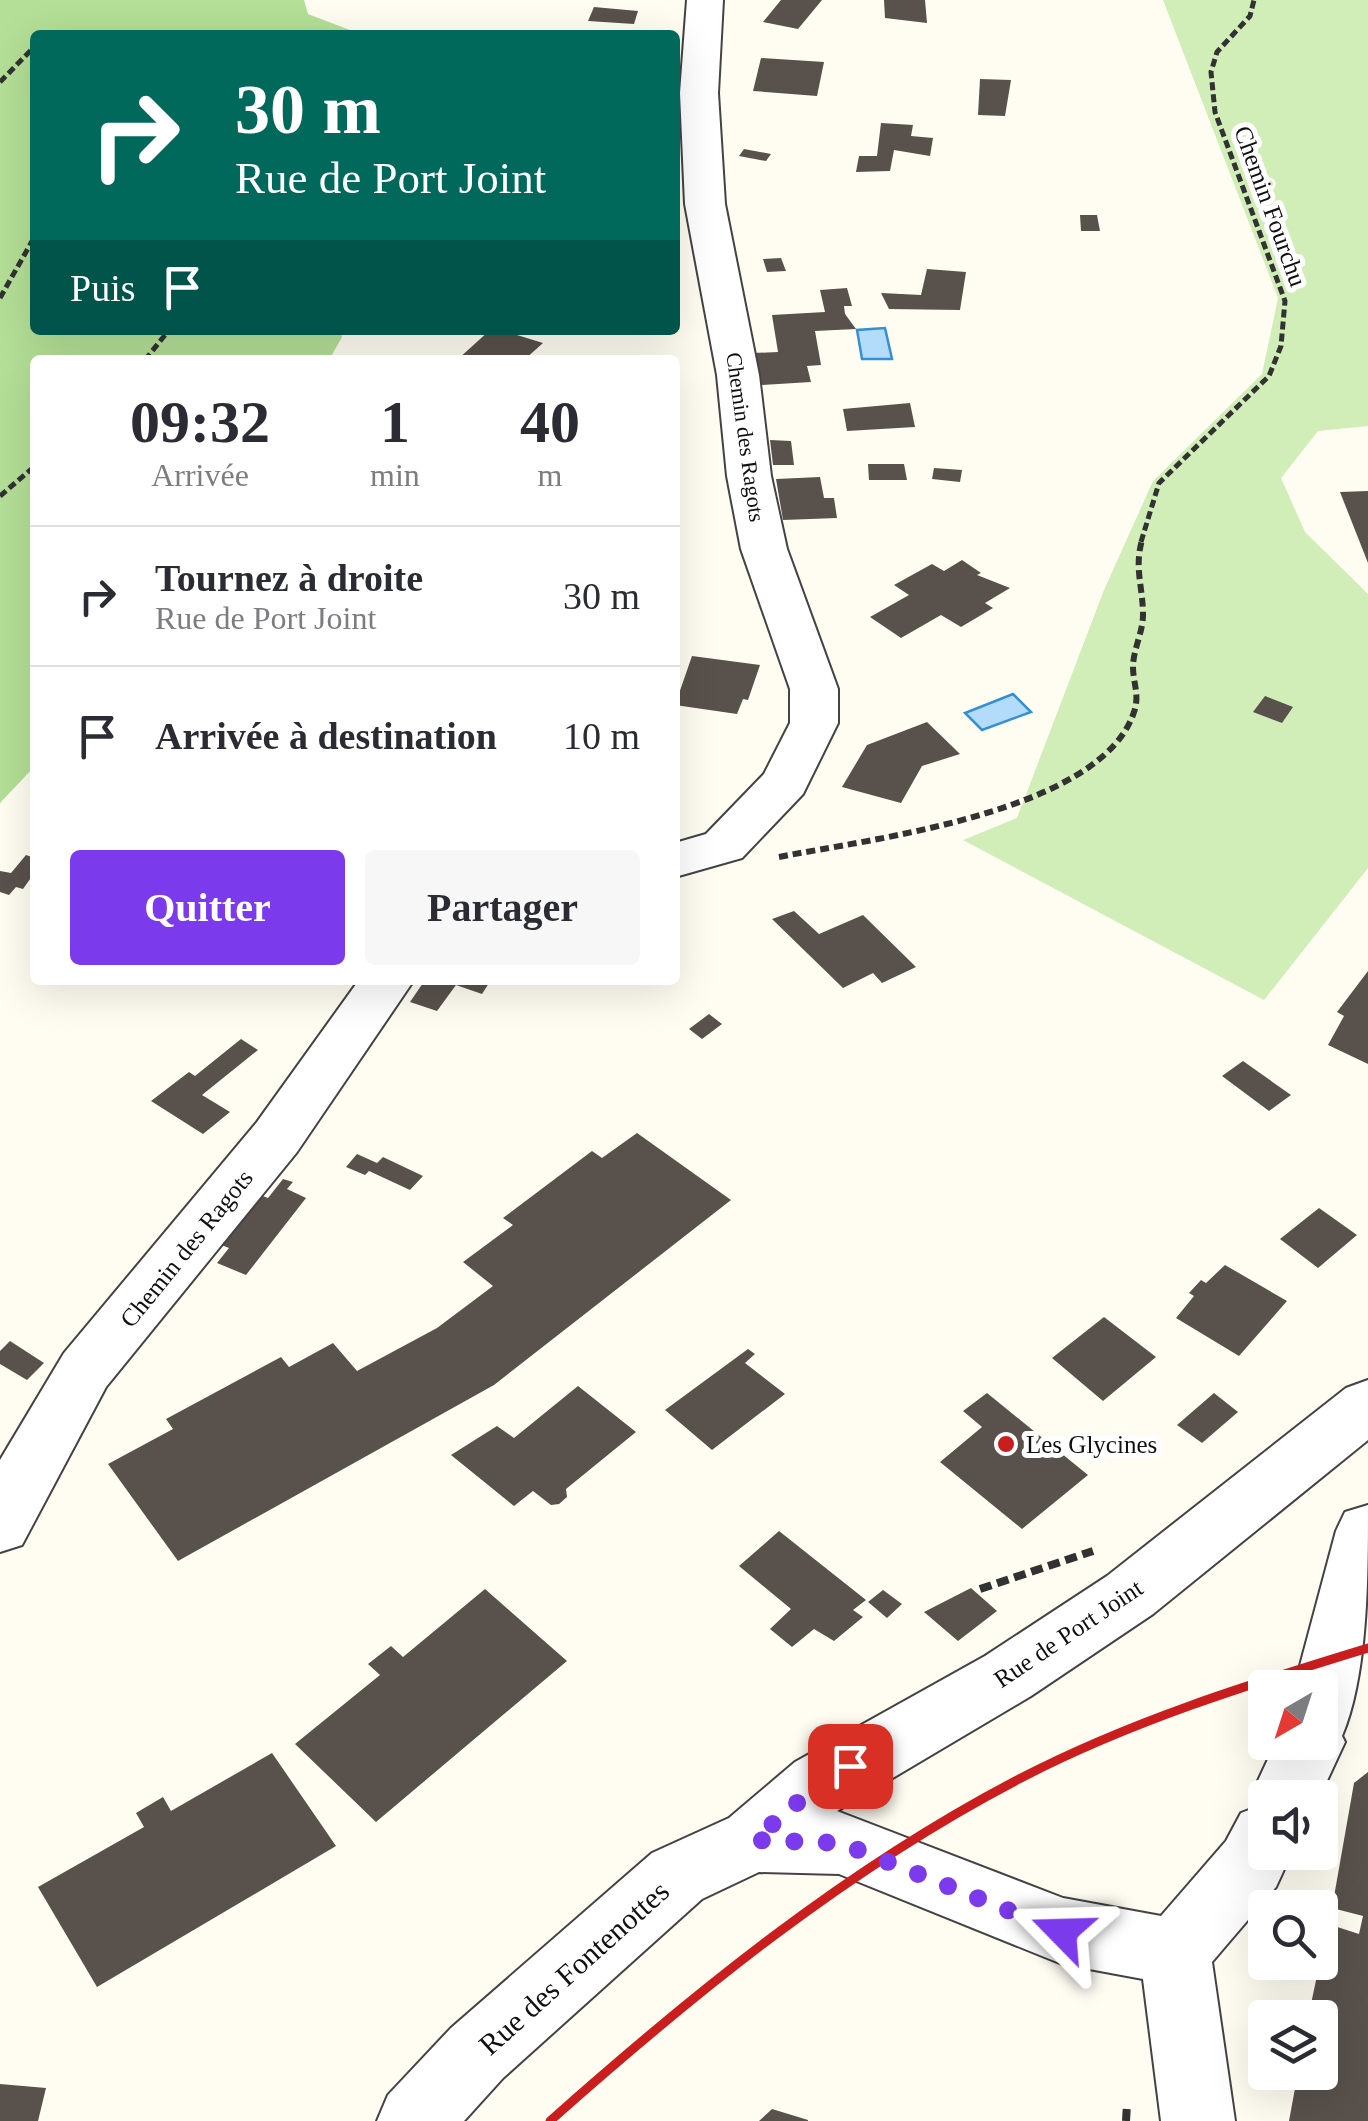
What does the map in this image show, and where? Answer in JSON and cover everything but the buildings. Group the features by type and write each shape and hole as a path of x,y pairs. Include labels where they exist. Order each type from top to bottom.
{"street":[{"name":"Chemin des Ragots","path":"705,0 699,162 705,204 738,376 749,476 764,549 814,688 814,723 785,782 724,846"},
{"path":"680,859 724,846"},
{"name":"Chemin des Ragots","path":"0,1526 20,1480 86,1370 278,1137 384,985"},
{"name":"Rue de Port Joint","path":"754,1840 819,1784 1008,1676 1130,1594 1368,1406"},
{"path":"1332,1670 1368,1531"},
{"path":"754,1840 841,1843 1062,1932 1176,1952"},
{"name":"Rue des Fontenottes","path":"414,2121 477,2053 677,1876 754,1840"},
{"path":"1198,2121 1176,1952 1248,1862"}],"path":[{"name":"Chemin Fourchu","path":"724,846 778,857 980,817 1069,780 1118,741 1134,713 1138,689 1133,667 1142,616 1135,563 1159,482 1268,376 1281,346 1285,301 1215,112 1212,85 1217,52 1250,16 1254,0"},
{"path":"0,82 30,51"},
{"path":"0,298 30,245"},
{"path":"149,355 165,335"},
{"path":"0,496 30,470"},
{"path":"980,1589 1093,1551"},
{"path":"1126,2121 1127,2104"}],"green space":[{"path":"0,0 304,0 308,14 350,30 30,30 30,335 342,337 332,355 30,355 30,771 0,803"},
{"path":"1163,0 1368,0 1368,426 1318,431 1281,478 1305,532 1368,594 1368,868 1264,1000 963,840 1017,818 1104,590 1153,481 1262,374 1278,298"}],"water":[{"path":"885,328 892,359 862,359 857,330"},
{"path":"1013,694 1031,712 982,730 965,713"}],"railway":[{"path":"550,2121 660,2026 775,1935 957,1813 1021,1778 1148,1721 1368,1648"}],"place":[{"name":"Les Glycines","path":"1006,1444"}],"route":[{"path":"850,1766 819,1784 754,1840 841,1843 1062,1932"}]}
